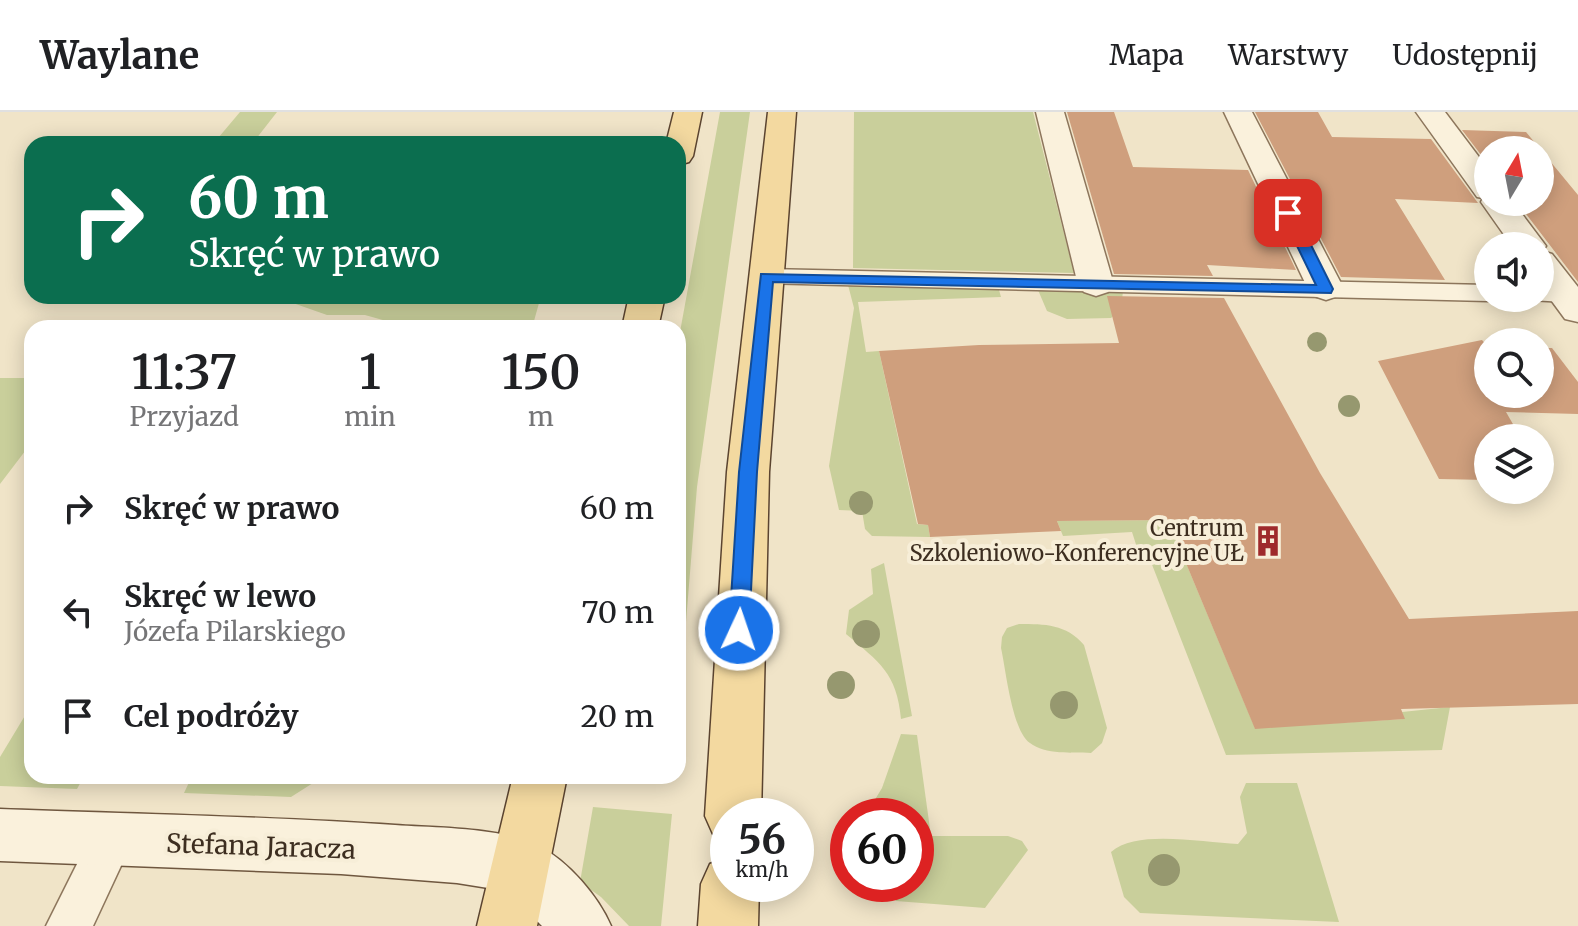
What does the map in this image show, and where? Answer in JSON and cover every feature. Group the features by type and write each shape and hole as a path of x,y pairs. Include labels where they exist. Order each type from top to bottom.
{"main road":[{"path":"683,136 688,112"},
{"path":"734,798 747,487 782,112"},
{"path":"507,926 538,784"},
{"path":"728,926 729,902"}],"street":[{"path":"1050,112 1096,285"},
{"path":"1238,112 1326,289"},
{"path":"1430,112 1474,171"},
{"name":"Stefana Jaracza","path":"0,835 341,848 457,856 520,866"},
{"path":"520,866 548,889 581,926"}],"lane":[{"path":"767,277 1474,293"},
{"path":"69,926 111,840"}],"green space":[{"path":"240,112 277,112 258,136 220,136"},
{"path":"720,112 750,112 697,487 686,622 686,320 682,320"},
{"path":"854,112 1033,112 1074,273 853,268"},
{"path":"848,285 999,290 1001,297 858,302 866,352 879,351 917,524 928,525 930,537 872,536 865,529 862,511 839,510 829,466 854,308"},
{"path":"1038,290 1123,291 1121,309 1111,318 1067,319 1047,311"},
{"path":"296,304 539,304 534,320 383,320 365,315 327,315"},
{"path":"0,378 24,378 24,452 0,484"},
{"path":"1168,520 1255,728 1404,719 1402,712 1450,707 1442,750 1226,755 1151,562 1142,563 1132,532 1063,536 1057,521"},
{"path":"884,563 912,716 901,719 891,679 877,661 846,634 849,610 873,594 871,569"},
{"path":"1019,624 1062,629 1084,645 1107,728 1102,743 1091,753 1043,749 1024,736 1014,713 1001,648 1007,628"},
{"path":"24,717 24,784 80,784 77,789 0,786 0,757"},
{"path":"901,734 917,735 926,798 876,798"},
{"path":"1246,783 1297,783 1339,922 1140,913 1124,897 1111,852 1122,845 1153,839 1238,844 1247,833 1240,797"},
{"path":"188,784 311,784 291,797 184,793"},
{"path":"593,807 672,814 661,926 629,926 601,897 580,882"},
{"path":"934,836 1008,836 1022,841 1028,850 985,908 909,902 934,902"}],"building":[{"path":"1067,112 1114,112 1133,167 1248,170 1296,270 1207,265 1213,276 1114,274"},
{"path":"1255,112 1318,112 1332,137 1431,139 1474,198 1474,203 1395,199 1445,280 1341,277"},
{"path":"1462,130 1526,132 1529,136 1474,136 1474,146"},
{"path":"1554,166 1578,195 1578,282 1554,251 1554,232 1540,232 1528,216 1554,216"},
{"name":"Centrum Szkoleniowo-Konferencyjne UŁ","path":"1107,296 1224,298 1320,473 1409,619 1578,611 1578,704 1401,709 1405,719 1255,729 1168,520 1057,521 1061,531 930,537 928,525 918,524 879,351 979,345 1119,343"},
{"path":"1474,342 1474,408 1554,408 1554,351 1578,382 1578,414 1506,412 1513,424 1474,424 1474,480 1439,479 1378,361"}],"place":[{"name":"Centrum Szkoleniowo-Konferencyjne UŁ","path":"1268,541"}],"route":[{"path":"739,630 748,472 767,277 1326,289 1288,213"}]}
